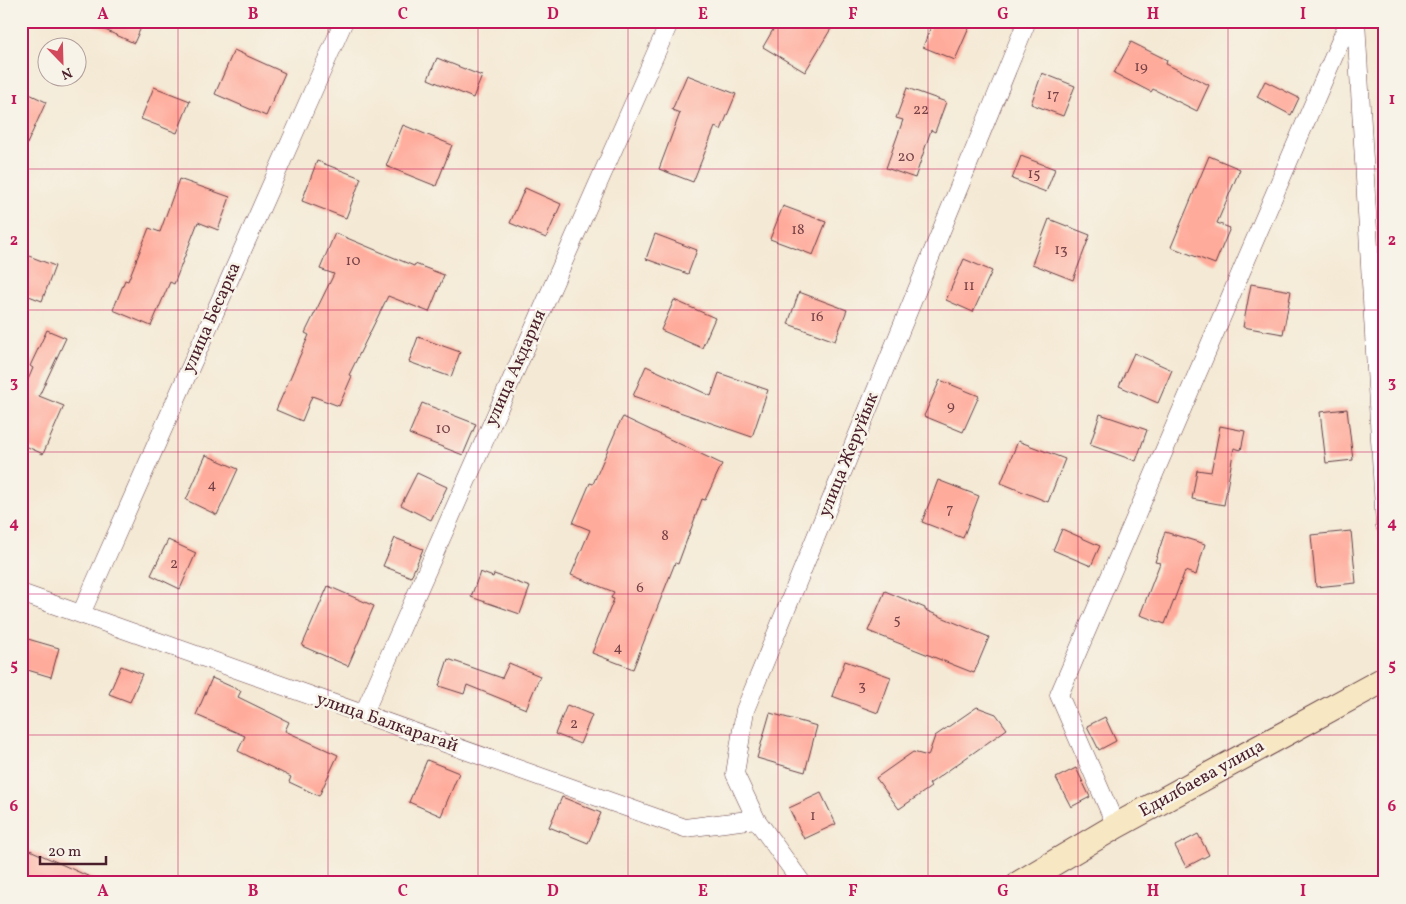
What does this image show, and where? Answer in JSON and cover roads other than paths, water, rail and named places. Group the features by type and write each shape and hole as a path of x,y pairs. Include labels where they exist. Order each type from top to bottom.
{"street":[{"name":"улица Бесарка","path":"80,614 344,21"},
{"name":"улица Акдария","path":"363,715 670,21"},
{"name":"улица Жеруйык","path":"802,883 756,819 735,774 745,710 1027,21"},
{"path":"1116,826 1059,695 1349,21"},
{"path":"1356,21 1385,526"},
{"name":"улица Балкарагай","path":"21,593 685,828 756,819"},
{"name":"Едилбаева улица","path":"1020,883 1116,826 1385,678"}]}
